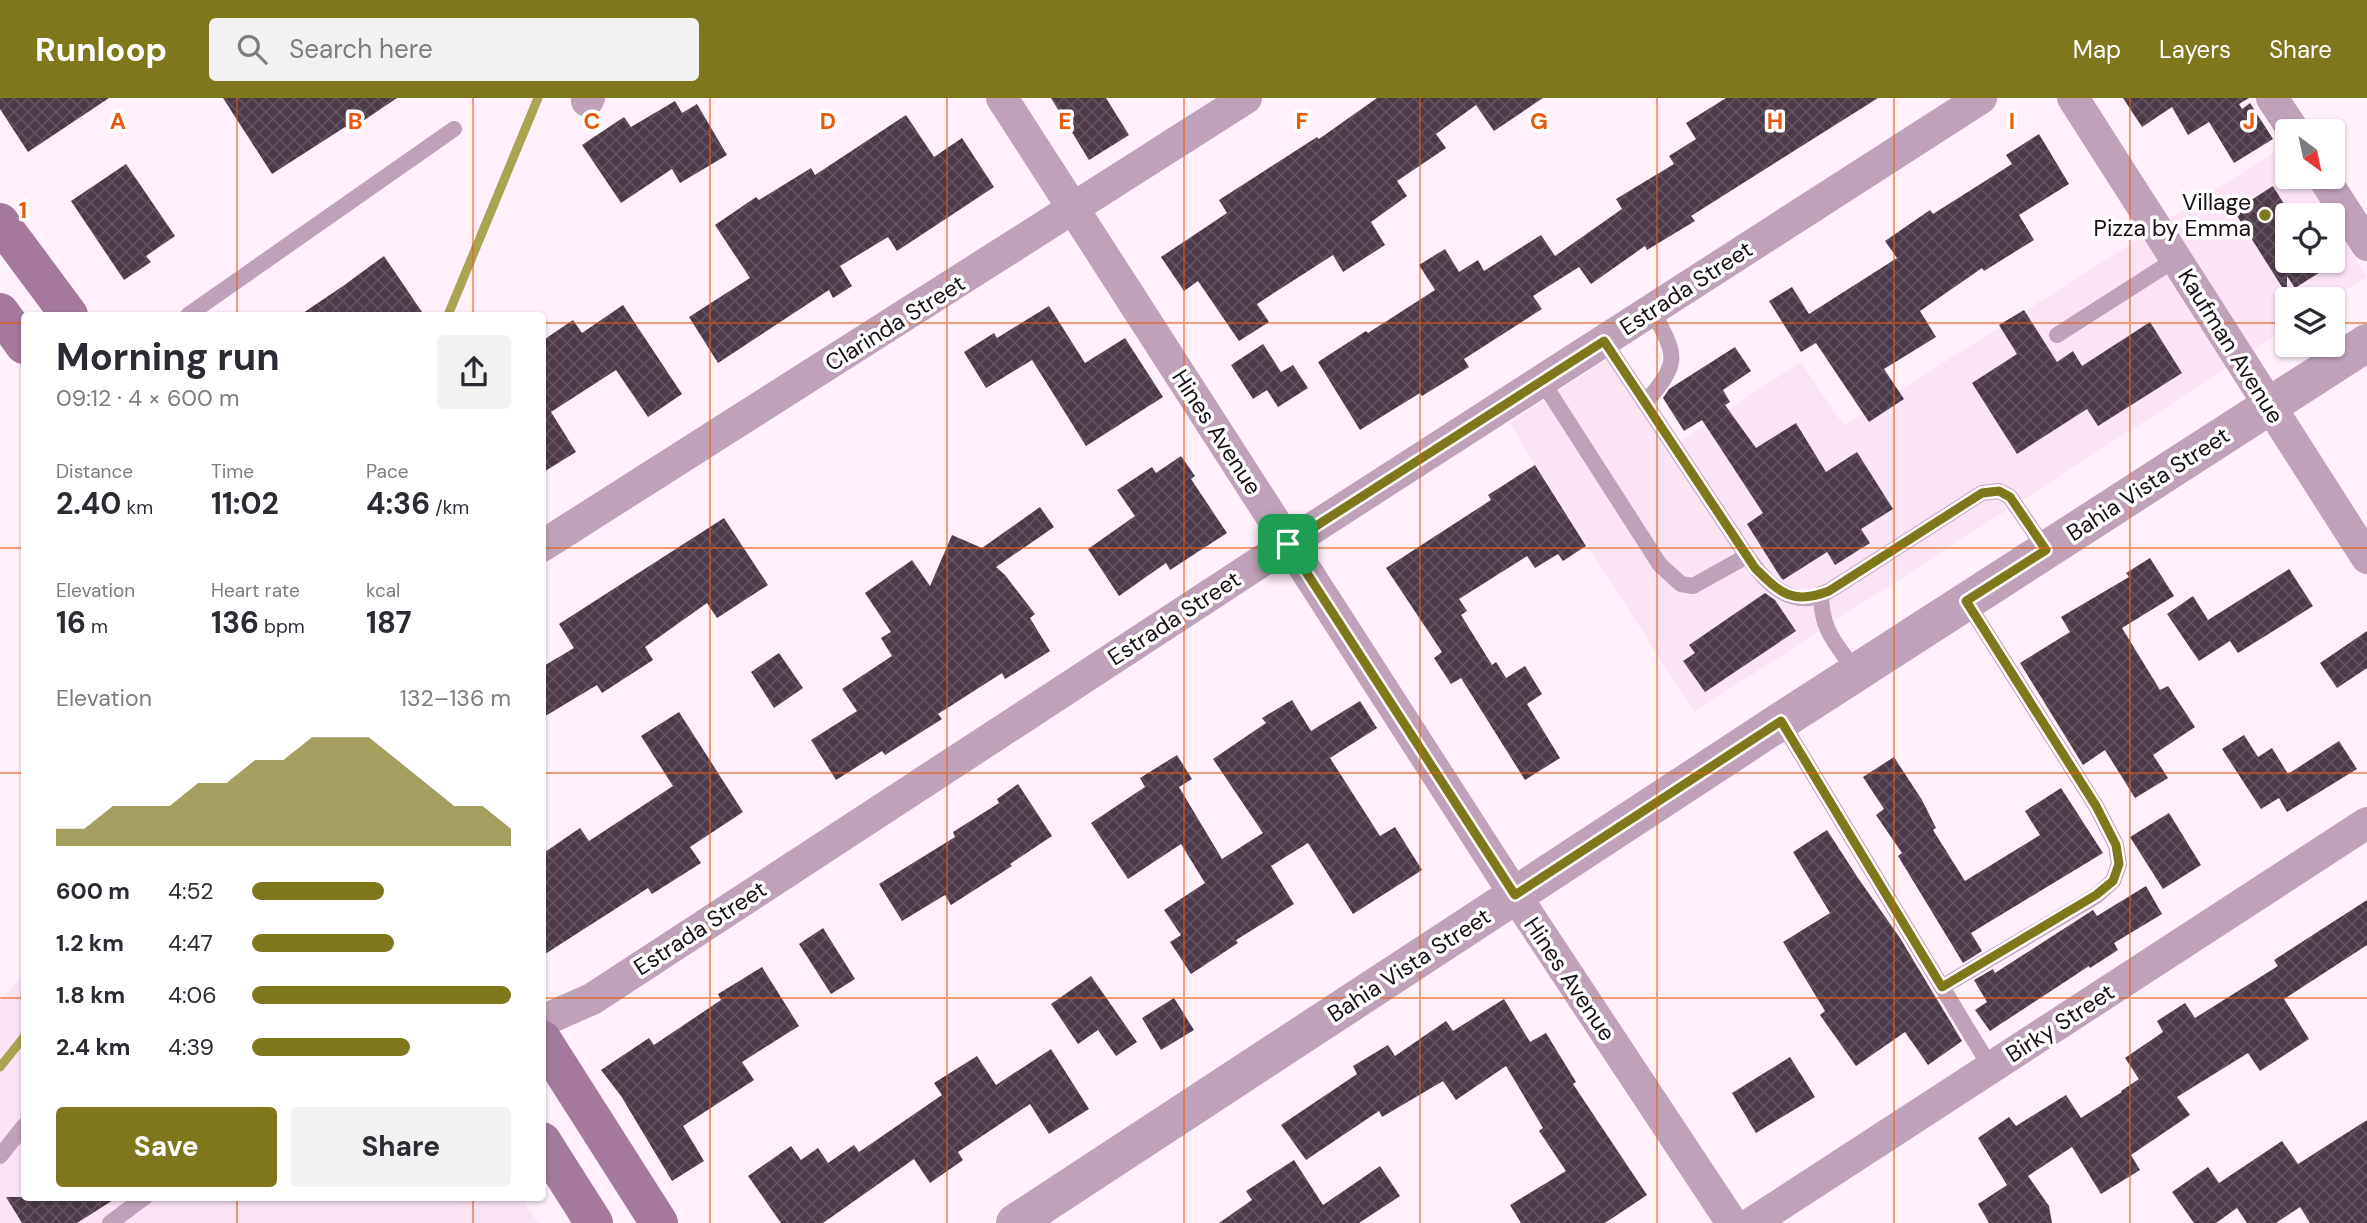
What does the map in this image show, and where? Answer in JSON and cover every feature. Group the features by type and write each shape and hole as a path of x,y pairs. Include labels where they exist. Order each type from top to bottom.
{"main road":[{"path":"0,222 67,312"},
{"path":"0,312 21,341"},
{"path":"546,1045 659,1223"},
{"path":"546,1147 594,1223"}],"street":[{"name":"Hines Avenue","path":"1002,98 1515,895 1732,1223"},
{"name":"Clarinda Street","path":"546,543 1246,98"},
{"name":"Estrada Street","path":"546,1019 592,999 1288,544 1981,98"},
{"name":"Kaufman Avenue","path":"2073,98 2367,558"},
{"path":"2272,98 2286,119"},
{"path":"2331,189 2367,245"},
{"name":"Bahia Vista Street","path":"1015,1223 1856,672 2367,343"},
{"name":"Birky Street","path":"1752,1223 2367,823"}],"lane":[{"path":"191,312 454,129"},
{"path":"2057,335 2176,259"},
{"path":"1646,403 1665,380 1672,363 1672,347 1652,310"},
{"path":"1604,341 1747,556 1770,583 1794,598 1810,598 1821,594 1982,493 1999,491 2010,497 2046,550"},
{"path":"1542,381 1660,565 1681,584 1693,586 1747,556"},
{"path":"1821,594 1821,614 1827,630 1856,672"},
{"path":"1942,987 2096,895 2113,881 2119,864 2116,845 2096,806 1966,601"},
{"path":"1781,721 1991,1068"},
{"path":"0,1156 21,1130"},
{"path":"110,1223 140,1201"}],"shaded area":[{"path":"2275,152 2275,189 2312,189 2321,203 2275,203 2275,273 2345,273 2345,241 2367,277 2345,291 2345,287 2275,287 2275,336 2253,351 2169,219"},
{"path":"2143,236 2227,368 1694,712 1509,423 1613,355 1677,443 1801,362 1844,426"},
{"path":"21,976 21,1201 524,1201 538,1223 0,1223 0,1001"}],"building":[{"path":"0,98 109,98 28,152 0,109"},
{"path":"223,98 397,98 348,131 345,127 272,174"},
{"path":"1051,98 1106,98 1129,135 1089,160"},
{"path":"1377,98 1543,98 1494,131 1476,105 1436,134 1446,148 1397,181 1407,196 1371,222 1385,245 1343,272 1333,255 1257,304 1269,322 1239,341 1198,281 1184,291 1161,257 1227,213 1219,200 1317,137 1319,139"},
{"path":"1726,98 1878,98 1691,216 1695,221 1647,250 1645,246 1591,284 1579,267 1533,296 1542,309 1464,359 1469,367 1360,430 1318,362 1435,290 1419,265 1445,249 1459,272 1478,260 1484,271 1541,235 1555,256 1622,209 1616,199 1674,164 1669,156 1696,139 1686,123"},
{"path":"2123,98 2249,98 2239,104 2242,109 2250,103 2273,139 2234,163 2209,122 2188,135 2172,107 2142,127"},
{"path":"675,101 682,113 697,104 727,155 680,183 672,169 621,203 582,145 624,117 631,127"},
{"path":"906,115 934,157 962,138 994,187 897,251 888,237 840,266 852,286 833,298 829,290 718,363 689,317 750,278 715,225 756,197 759,200 811,168 815,175"},
{"path":"2039,134 2069,184 2019,215 2034,240 1984,271 1982,268 1920,311 1936,337 1884,369 1904,399 1869,422 1816,343 1801,352 1769,301 1792,287 1809,314 1897,258 1885,241 1930,210 1933,214 2012,164 2006,155"},
{"path":"126,164 175,236 146,256 151,262 124,280 71,201"},
{"path":"2273,186 2283,203 2275,203 2275,273 2319,273 2297,287 2287,276 2287,287 2282,287 2234,211"},
{"path":"384,256 422,312 304,312"},
{"path":"623,305 682,394 648,417 616,370 551,412 576,452 546,471 546,338 573,320 582,333"},
{"path":"1049,306 1085,363 1125,338 1163,397 1086,446 1032,360 986,388 964,352 994,333 997,338"},
{"path":"2024,310 2057,362 2073,351 2082,366 2150,322 2182,373 2098,426 2087,409 2017,454 1972,383 2017,354 1999,325"},
{"path":"1263,344 1281,372 1293,365 1308,388 1278,407 1267,390 1253,399 1231,365"},
{"path":"1735,347 1751,371 1723,390 1730,402 1725,405 1756,448 1796,423 1826,472 1857,452 1893,509 1861,529 1870,543 1835,565 1827,552 1783,580 1747,524 1763,513 1702,420 1684,431 1663,398 1669,389"},
{"path":"1181,456 1195,476 1191,479 1227,533 1170,570 1166,563 1119,596 1088,549 1135,516 1117,490 1152,467 1156,473"},
{"path":"1535,465 1586,546 1563,561 1558,554 1535,568 1527,556 1459,599 1467,611 1461,615 1492,665 1496,662 1506,678 1525,666 1542,694 1527,704 1560,758 1525,780 1461,678 1451,684 1434,658 1442,652 1386,568 1491,500 1488,495"},
{"path":"1040,507 1054,527 996,567 1035,614 1030,618 1050,651 1005,679 1002,673 938,714 942,719 885,755 882,751 836,780 811,740 857,711 842,689 892,656 881,638 891,632 865,593 912,560 930,586 952,535 982,548"},
{"path":"724,518 768,585 717,618 707,603 645,647 653,660 602,693 597,685 546,716 546,665 574,648 559,624"},
{"path":"2150,558 2174,596 2122,628 2160,690 2168,686 2195,727 2153,755 2168,778 2135,798 2105,750 2083,765 2020,663 2070,632 2061,617 2129,577 2126,573"},
{"path":"2289,569 2313,606 2238,653 2230,641 2199,661 2167,614 2193,596 2208,620"},
{"path":"1765,593 1775,600 1796,631 1705,692 1683,661 1695,653 1689,645"},
{"path":"2367,631 2367,668 2337,688 2320,663"},
{"path":"779,653 803,688 774,708 751,672"},
{"path":"1292,700 1311,731 1360,701 1377,728 1330,758 1380,836 1395,827 1422,870 1353,914 1308,843 1271,866 1294,904 1236,940 1238,943 1191,974 1170,942 1181,935 1164,910 1205,883 1181,844 1128,879 1091,823 1145,787 1140,778 1177,755 1192,779 1179,787 1222,859 1263,833 1213,759 1266,723 1262,718"},
{"path":"679,712 743,812 690,847 701,863 652,894 648,888 546,953 546,851 580,828 589,841 673,786 641,736"},
{"path":"2244,735 2258,757 2272,748 2288,774 2339,741 2357,769 2287,812 2279,798 2261,809 2222,749"},
{"path":"1894,757 1922,800 1936,828 1933,830 1965,881 2040,835 2025,811 2061,788 2103,853 1971,933 1982,951 1963,963 1898,856 1902,853 1876,815 1884,809 1863,777"},
{"path":"1018,784 1052,836 1010,864 1012,866 951,905 945,895 902,921 879,884 955,837 953,832 999,803 997,799"},
{"path":"2169,813 2201,865 2163,889 2130,837"},
{"path":"1827,830 1900,938 1962,1041 1928,1065 1905,1032 1856,1066 1820,1015 1825,1011 1783,942 1830,913 1793,852"},
{"path":"2146,886 2162,914 2114,943 2118,950 1990,1031 1975,1010 1987,1002 1974,980 1993,969 1995,973 2093,910 2097,916"},
{"path":"2367,900 2367,945 2284,999 2309,1039 2260,1071 2248,1053 2177,1097 2190,1115 2131,1155 2140,1170 2101,1194 2072,1147 2028,1176 2049,1206 2052,1223 1989,1223 1978,1204 2007,1185 1978,1138 2009,1117 2016,1126 2066,1095 2081,1118 2139,1079 2125,1058 2163,1032 2157,1021 2185,1003 2195,1018 2278,966 2274,960"},
{"path":"823,928 855,979 831,994 799,944"},
{"path":"762,967 799,1026 742,1062 754,1080 683,1126 704,1161 672,1181 621,1096 601,1070 649,1038 654,1045 721,1000 718,994"},
{"path":"1091,976 1137,1042 1116,1056 1098,1030 1078,1044 1051,1004"},
{"path":"1174,998 1194,1030 1161,1050 1142,1018"},
{"path":"1504,999 1530,1042 1546,1033 1576,1082 1573,1084 1647,1195 1605,1223 1521,1223 1510,1205 1566,1171 1539,1131 1543,1128 1506,1066 1456,1100 1443,1081 1382,1117 1379,1111 1306,1160 1281,1125 1357,1074 1353,1066 1388,1045 1395,1056 1446,1021 1453,1031"},
{"path":"1051,1049 1089,1109 1049,1134 1030,1104 958,1152 963,1160 930,1183 914,1159 823,1223 781,1223 748,1176 791,1146 801,1160 818,1148 828,1163 854,1145 859,1152 942,1095 934,1083 977,1056 996,1085"},
{"path":"1790,1057 1815,1097 1756,1133 1732,1093"},
{"path":"2367,1120 2367,1223 2310,1223 2300,1207 2276,1223 2247,1223 2237,1208 2216,1223 2194,1223 2172,1192 2208,1167 2219,1183 2282,1141 2298,1164"},
{"path":"1294,1160 1323,1205 1380,1166 1400,1196 1359,1223 1219,1223 1252,1200 1246,1191"},
{"path":"6,1197 21,1197 21,1201 112,1201 77,1223 22,1223"}],"waterway":[{"path":"449,312 538,98"},
{"path":"0,1067 21,1041"}],"place":[{"name":"Village Pizza by Emma","path":"2265,215"}],"route":[{"path":"1604,341 1755,568 1770,583 1794,598 1810,598 1829,591 1982,493 1999,491 2010,497 2046,550 1966,601 2096,806 2116,845 2119,864 2113,881 2096,895 1942,987 1781,721 1515,895 1288,544 1604,341"}]}
